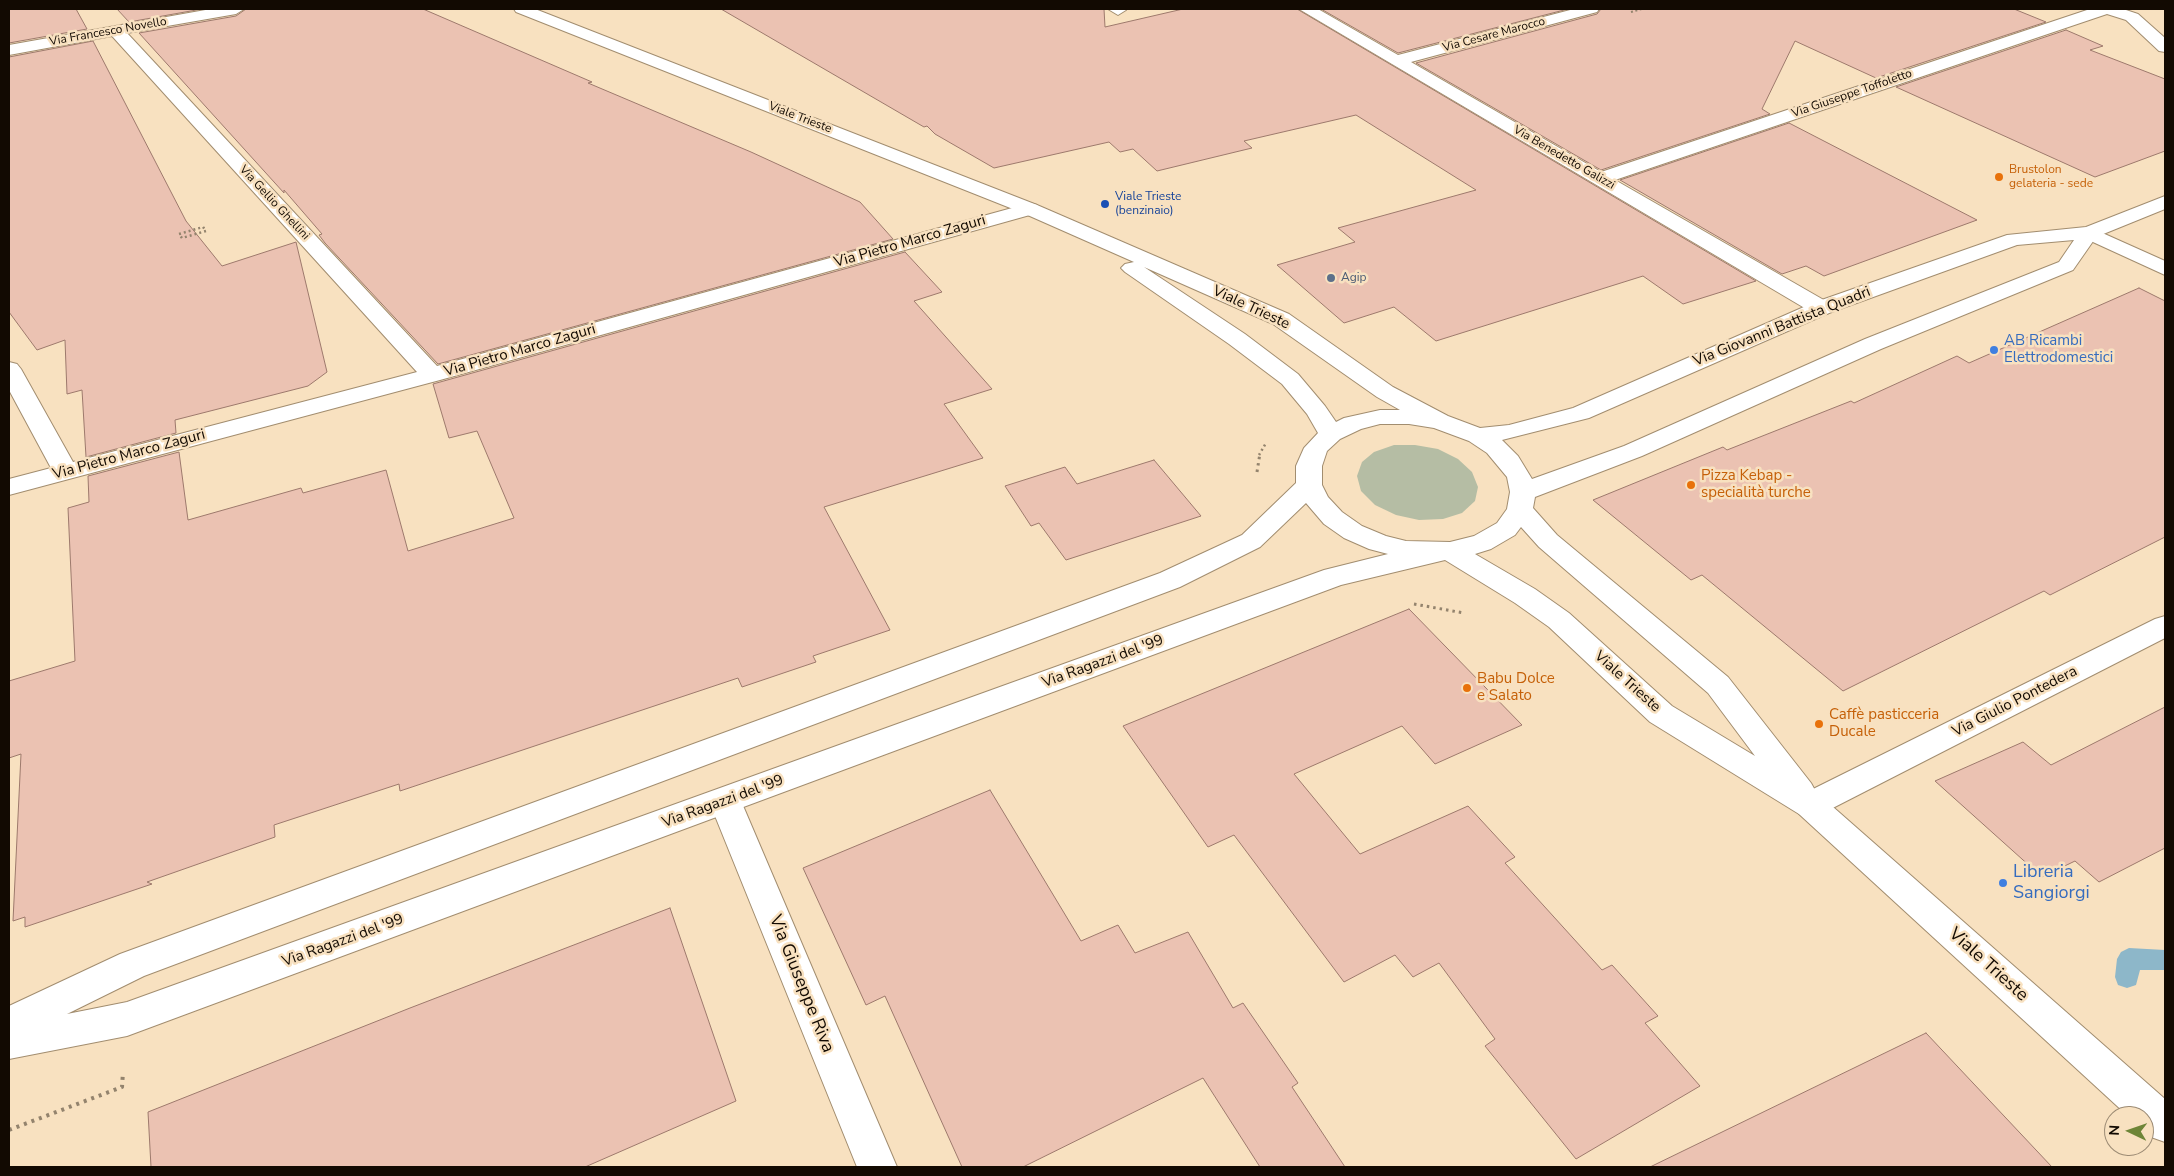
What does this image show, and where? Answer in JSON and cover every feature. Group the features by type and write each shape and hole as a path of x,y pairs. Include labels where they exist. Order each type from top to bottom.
{"main road":[{"name":"Via Francesco Novello","path":"9,50 236,9"},
{"name":"Viale Trieste","path":"522,9 1030,209 1281,319 1384,392 1439,421"},
{"name":"Via Benedetto Galizzi","path":"1306,9 1821,308"},
{"name":"Via Cesare Marocco","path":"1396,61 1591,9"},
{"path":"2106,9 2132,17 2165,47"},
{"name":"Via Giuseppe Toffoletto","path":"1599,179 2106,9"},
{"name":"Via Gellio Ghellini","path":"116,31 432,375"},
{"name":"Via Giovanni Battista Quadri","path":"1478,436 1509,432 1580,413 1821,308 2014,239 2088,233 2165,202"},
{"name":"Via Pietro Marco Zaguri","path":"9,487 432,375 1030,209"},
{"name":"Viale Trieste","path":"1077,231 1237,339 1290,379 1317,411 1331,434"},
{"path":"9,1024 132,965 1170,580 1251,541 1272,523 1309,484 1308,466 1316,448 1331,434 1353,423 1380,417 1409,416 1439,421 1478,436 1496,448 1510,462 1519,476 1522,501 1873,344 2066,266 2088,233 2165,269"},
{"path":"9,369 65,471"},
{"name":"Via Ragazzi del '99","path":"1309,484 1323,507 1333,518 1353,532 1378,543 1406,550 1443,552"},
{"name":"Viale Trieste","path":"1522,501 1548,541 1718,685 1810,806"},
{"name":"Via Ragazzi del '99","path":"9,1042 127,1019 1334,577 1482,544 1506,529 1522,501"},
{"name":"Viale Trieste","path":"1443,552 1525,596 1559,620 1661,714 1810,806 2165,1124"},
{"name":"Via Giulio Pontedera","path":"1810,806 2165,626"},
{"name":"Via Giuseppe Riva","path":"725,801 876,1167"}],"path":[{"path":"1629,12 1642,9"},
{"path":"203,227 206,230 182,238 179,234 203,227"},
{"path":"1257,480 1260,455 1269,438"},
{"path":"1408,603 1465,614"},
{"path":"9,1130 122,1087 127,1019"}],"green space":[{"path":"1394,445 1415,445 1438,449 1458,459 1472,472 1478,487 1475,501 1462,513 1443,519 1419,520 1396,515 1375,505 1361,491 1357,476 1362,462 1374,452"}],"building":[{"path":"9,9 76,9 87,29 9,43"},
{"path":"117,9 202,9 129,22"},
{"path":"246,9 423,9 592,82 588,83 751,152 860,202 893,239 438,364 325,243 319,235 322,234 284,190 284,193 139,33 236,16"},
{"path":"721,9 1104,9 1105,27 1183,9 1297,9 1756,281 1683,304 1643,276 1436,341 1394,307 1344,323 1277,265 1355,242 1338,228 1476,190 1356,115 1244,141 1252,148 1157,171 1133,149 1120,152 1109,142 994,168 935,134 927,126 924,127"},
{"path":"1321,9 1568,9 1398,53"},
{"path":"1601,9 2014,9 2046,22 1876,78 1795,41 1762,109 1770,114 1601,170 1416,63 1597,14"},
{"path":"2066,30 2103,46 2090,50 2165,79 2165,151 2095,177 1896,87"},
{"path":"93,41 186,221 222,266 296,242 327,372 308,386 175,420 176,433 86,457 82,390 67,394 65,340 37,350 9,312 9,57"},
{"path":"1789,123 1977,220 1824,276 1806,266 1782,274 1620,180"},
{"path":"905,252 942,292 914,301 992,389 944,404 983,458 824,507 890,630 813,656 816,662 742,687 738,678 400,791 399,784 274,825 275,837 147,882 152,884 25,927 25,917 13,921 21,754 9,758 9,681 75,661 68,508 89,502 88,476 179,452 188,520 301,488 303,493 386,470 408,551 514,518 477,431 449,438 433,384"},
{"path":"2139,288 2165,301 2165,537 2050,595 2044,591 1843,691 1702,575 1691,580 1593,500 1723,447 1727,450 1851,401 1854,403 1957,356 1969,363"},
{"path":"1154,460 1201,516 1066,560 1039,523 1031,526 1005,486 1065,467 1077,484"},
{"path":"1409,609 1522,725 1435,764 1402,726 1294,774 1360,854 1468,806 1515,857 1505,863 1602,970 1612,965 1658,1016 1645,1023 1700,1086 1576,1159 1485,1046 1495,1039 1439,963 1413,977 1395,955 1344,982 1234,835 1208,847 1123,726"},
{"path":"2165,707 2165,848 2099,882 2075,861 2042,877 1935,781 2023,742 2051,765"},
{"path":"990,790 1081,941 1118,925 1135,953 1188,932 1233,1008 1243,1003 1298,1083 1292,1087 1345,1167 1260,1167 1203,1078 1023,1167 962,1167 885,996 866,1005 803,868"},
{"path":"670,908 736,1101 585,1167 151,1167 148,1112"},
{"path":"1926,1033 2052,1167 1650,1167"}],"waterway":[{"path":"2127,977 2129,959 2165,960"}],"place":[{"name":"Brustolon gelateria - sede","path":"1999,177"},
{"name":"Viale Trieste (benzinaio)","path":"1105,204"},
{"name":"Agip","path":"1331,278"},
{"name":"AB Ricambi Elettrodomestici","path":"1994,350"},
{"name":"Pizza Kebap - specialità turche","path":"1691,485"},
{"name":"Babu Dolce e Salato","path":"1467,688"},
{"name":"Caffè pasticceria Ducale","path":"1819,724"},
{"name":"Libreria Sangiorgi","path":"2003,883"}]}
